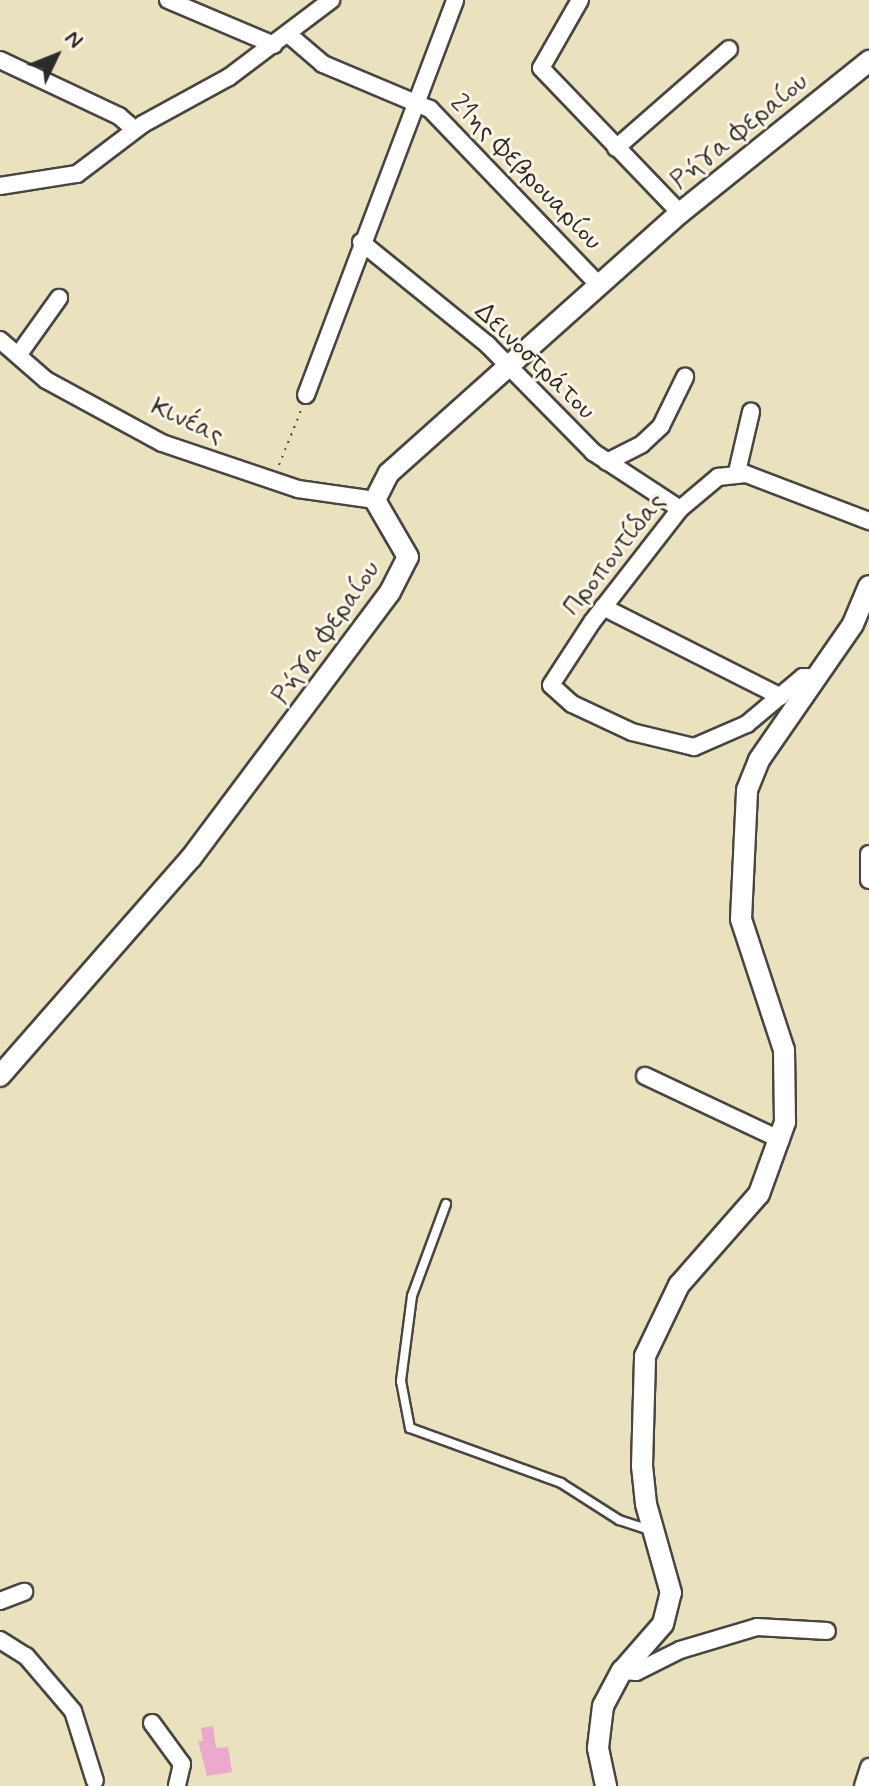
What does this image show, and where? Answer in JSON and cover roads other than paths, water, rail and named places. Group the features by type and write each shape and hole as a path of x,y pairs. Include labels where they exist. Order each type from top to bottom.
{"street":[{"path":"168,0 274,45"},
{"path":"0,186 77,174 134,129 218,84 331,0"},
{"path":"306,395 414,101 455,0"},
{"path":"580,0 541,68 680,213"},
{"name":"21ης Φεβρουαρίου","path":"288,34 323,64 430,109 598,284"},
{"path":"616,148 729,49"},
{"path":"0,60 119,116 134,129"},
{"name":"Ρήγα Φεραίου","path":"0,1076 191,858 382,604 408,557 375,500 381,483 401,459 680,213 869,61"},
{"name":"Δεινοστράτου","path":"361,242 509,365 607,462 680,509"},
{"path":"19,354 59,298"},
{"name":"Κινέας","path":"0,340 46,380 162,443 329,496 375,500"},
{"path":"607,462 642,444 661,426 685,377"},
{"path":"751,412 735,472 869,521"},
{"name":"Προποντίδας","path":"735,472 718,477 680,509 603,607 551,685 572,704 632,732 694,747 737,730 781,697"},
{"path":"606,1786 599,1720 622,1671 658,1631 669,1604 668,1567 654,1531 640,1441 648,1345 679,1285 755,1199 781,1140 786,1061 741,919 744,810 754,767 853,624 869,586"},
{"path":"603,607 781,697 806,675 817,677"},
{"path":"869,854 869,880"},
{"path":"645,1076 781,1140"},
{"path":"0,1601 24,1592"},
{"path":"622,1671 636,1672 680,1650 757,1627 827,1631"},
{"path":"0,1640 26,1656 73,1711 95,1781"},
{"path":"152,1723 182,1764 177,1786"},
{"path":"863,1786 869,1767"}],"lane":[{"path":"446,1204 412,1296 401,1381 410,1428 540,1474 627,1524 654,1531"}]}
